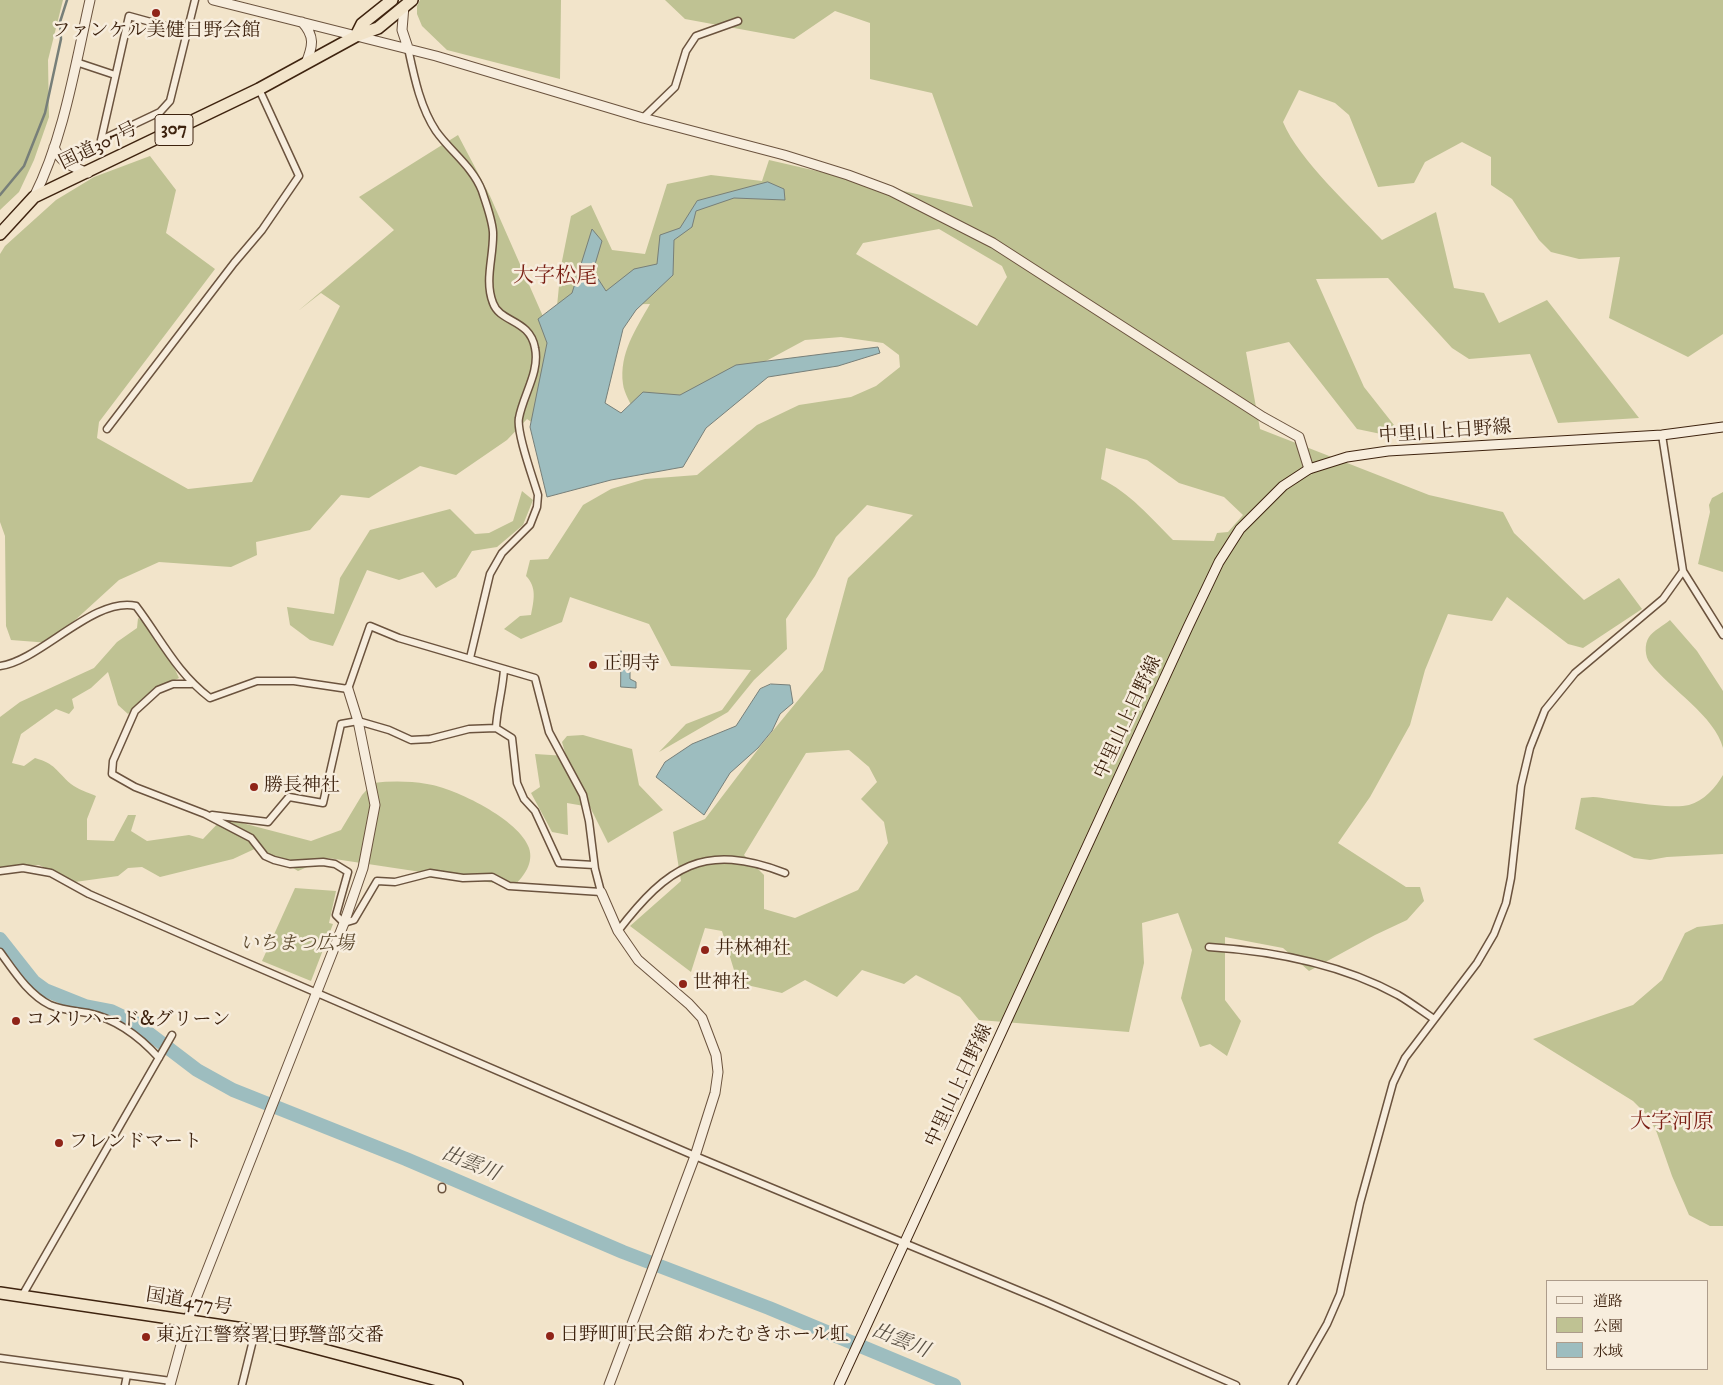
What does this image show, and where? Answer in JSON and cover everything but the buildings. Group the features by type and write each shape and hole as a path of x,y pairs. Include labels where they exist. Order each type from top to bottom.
{"highway":[{"name":"国道307号","path":"356,36 362,24 392,0"},
{"name":"国道307号","path":"0,234 34,198 259,89 356,36 378,28 408,3"},
{"name":"国道477号","path":"0,1293 188,1320 255,1332 444,1383 458,1385"}],"street":[{"path":"34,198 54,147 90,0"},
{"path":"187,32 129,16 101,140 160,112 170,101 195,0"},
{"path":"214,0 408,48 643,118 848,175 891,192 993,243 1263,417 1299,437 1309,469"},
{"path":"408,3 402,30 427,115 436,132 473,174 481,189 493,231 489,289 492,303 496,311 519,323 530,333 535,348 535,362 518,420 538,495 538,507 530,525 502,553 490,574 470,658"},
{"path":"643,118 675,88 686,51 696,36 738,21"},
{"path":"302,22 311,35 313,43 306,63"},
{"path":"76,62 115,75"},
{"path":"107,429 234,263 262,230 299,176 259,89"},
{"path":"54,147 58,157 65,164 88,172"},
{"name":"中里山上日野線","path":"839,1385 1220,562 1240,529 1283,486 1309,469 1347,458 1388,451 1662,435 1723,427"},
{"path":"1662,435 1683,571 1723,635"},
{"path":"1292,1385 1327,1324 1340,1294 1360,1203 1393,1083 1406,1058 1477,963 1494,934 1506,904 1522,786 1530,748 1545,710 1554,696 1575,673 1663,599 1683,571"},
{"path":"0,666 7,666 93,616 126,604 136,606 191,684 210,698 257,681 294,681 348,690"},
{"path":"0,1358 128,1375 171,1383 188,1320 266,1117 344,924 363,868 375,805 358,721 348,690 370,626 399,638 535,678 549,732 583,794 589,821 594,865 601,892 618,931 638,960 689,1004 702,1018 712,1043 718,1072 717,1084 695,1156 650,1271 609,1385"},
{"path":"496,728 497,709 503,691 504,669"},
{"path":"191,684 173,684 158,690 135,711 114,761 112,774 135,787 206,814 252,838 265,856 274,860 290,864 329,863 348,872 336,915 344,924"},
{"path":"206,814 268,822 289,797 323,803 342,724 358,721 389,730 411,740 430,739 469,729 496,728 512,738 517,783 524,799 535,811 559,863 594,865"},
{"path":"618,931 635,910 681,868 713,860 762,864 785,873"},
{"path":"0,871 24,868 51,873 89,894 695,1156 1236,1385"},
{"path":"344,924 354,920 377,880 395,882 430,873 463,878 492,877 509,886 601,892"},
{"path":"1209,947 1253,950 1336,969 1399,996 1434,1019"},
{"path":"0,952 22,981 38,997 51,1005 108,1019 144,1041 159,1058"},
{"path":"22,1296 172,1036"},
{"path":"242,1385 255,1332"},
{"path":"125,1385 128,1375"}],"green space":[{"path":"0,0 63,0 48,60 49,117 34,160 19,192 0,210"},
{"path":"420,0 561,0 560,79 447,50 422,26 417,14 417,6"},
{"path":"665,0 1723,0 1723,334 1688,357 1609,318 1620,257 1579,259 1551,252 1539,240 1512,199 1491,185 1491,157 1462,142 1425,162 1414,183 1378,187 1349,115 1335,103 1299,90 1283,122 1290,136 1314,168 1382,240 1436,212 1454,288 1484,293 1499,323 1547,300 1639,418 1558,423 1530,354 1469,359 1452,348 1388,278 1316,279 1364,387 1405,439 1357,429 1289,342 1246,352 1260,429 1429,495 1503,512 1514,533 1584,600 1619,578 1642,609 1583,648 1568,644 1507,597 1492,621 1448,614 1425,670 1410,725 1370,797 1338,843 1406,887 1420,887 1424,901 1407,920 1309,971 1283,948 1225,937 1225,1000 1241,1021 1227,1056 1210,1044 1200,1047 1181,998 1192,950 1178,913 1142,923 1144,963 1129,1032 979,1020 960,997 916,975 904,984 862,970 837,997 805,980 782,993 738,983 722,931 705,928 691,972 630,926 681,881 673,832 705,819 762,744 823,670 848,578 913,515 867,505 836,537 815,576 786,619 787,649 754,680 728,712 659,752 686,724 722,710 751,670 671,666 649,624 570,597 562,622 521,639 504,629 520,616 531,615 534,599 533,589 526,576 530,560 548,559 583,505 611,489 645,479 697,475 757,425 799,405 851,397 876,386 900,367 899,355 883,343 841,337 805,340 703,395 635,413 626,395 622,373 626,352 634,332 650,304 557,306 561,266 571,216 591,205 612,250 645,254 667,184 711,175 762,181 769,160 973,207 932,93 870,79 870,23 835,11 794,39 685,19","holes":["939,229 1002,266 1007,277 977,326 856,254 863,243","1106,448 1147,460 1179,483 1224,497 1243,515 1228,532 1217,533 1214,541 1173,540 1130,498 1101,479","849,750 869,767 877,782 861,799 884,822 888,843 858,890 795,918 764,909 764,875 744,855 806,753"]},
{"path":"458,135 490,196 556,346 537,391 554,417 549,434 527,419 507,440 456,475 420,466 369,498 341,495 310,530 256,542 257,555 231,567 159,562 119,580 50,643 11,640 6,626 5,536 0,522 0,254 5,246 56,200 94,177 150,156 176,190 166,233 215,269 99,422 97,438 188,489 252,482 340,306 321,293 298,311 394,230 359,197"},
{"path":"522,491 533,500 523,525 497,547 472,551 456,577 436,588 423,572 399,580 367,570 333,646 310,640 290,625 287,607 334,614 340,578 370,530 450,509 475,534 489,533 513,521"},
{"path":"1723,492 1723,572 1698,564 1710,512 1709,505 1712,498"},
{"path":"138,618 157,637 179,678 158,688 128,714 118,705 108,672 91,688 72,699 74,708 69,714 56,709 21,734 12,763 24,766 35,758 42,760 52,765 74,786 96,796 87,819 87,840 114,841 128,815 136,815 131,831 147,841 189,835 203,839 223,818 311,841 341,830 362,795 373,783 414,782 453,792 500,816 523,837 529,848 530,859 524,874 514,886 328,858 298,871 268,853 261,846 233,859 160,877 142,867 128,868 118,876 75,882 39,865 0,867 0,717 20,702 94,668 117,642 137,628"},
{"path":"1670,620 1697,651 1723,691 1723,748 1718,736 1702,714 1659,673 1647,657 1647,640 1656,630"},
{"path":"583,735 632,749 639,785 663,810 608,843 590,807 567,803 568,835 552,832 531,793 540,787 535,754 566,756 562,742 567,736"},
{"path":"1723,775 1723,854 1667,857 1650,860 1634,858 1575,829 1581,798 1593,797 1669,806 1689,805 1709,793"},
{"name":"いちまつ広場","path":"295,888 336,891 329,923 333,924 311,981 262,961"},
{"path":"1723,924 1723,1226 1710,1226 1689,1215 1649,1117 1633,1101 1533,1039 1633,1005 1662,980 1685,933 1697,927"}],"water":[{"path":"768,182 784,189 785,200 734,198 696,211 692,227 674,240 673,275 636,310 623,329 605,403 621,413 643,392 680,395 736,365 878,347 880,353 838,366 768,377 706,428 683,467 611,480 547,497 530,427 547,343 538,319 572,293 592,229 602,241 593,271 606,291 634,269 657,264 660,235 680,228 697,201"},
{"path":"621,651 623,661 630,666 630,679 636,682 636,688 621,687"},
{"path":"771,684 790,685 793,703 780,714 772,731 758,748 730,773 704,815 656,777 665,762 692,744 736,726 760,689"}],"waterway":[{"path":"0,195 24,166 45,113 61,39 60,22 67,0"},
{"name":"出雲川","path":"0,939 34,982 45,990 85,1006 111,1011 134,1022 197,1070 233,1090 406,1159 623,1252 769,1308 954,1385"}],"place":[{"name":"ファンケル美健日野会館","path":"156,13"},
{"name":"正明寺","path":"593,665"},
{"name":"勝長神社","path":"254,787"},
{"name":"井林神社","path":"705,950"},
{"name":"世神社","path":"683,984"},
{"name":"コメリハード&グリーン","path":"16,1021"},
{"name":"フレンドマート","path":"59,1143"},
{"name":"日野町町民会館 わたむきホール虹","path":"550,1336"},
{"name":"東近江警察署日野警部交番","path":"146,1337"}],"district":[{"name":"大字松尾","path":"555,278"},
{"name":"大字河原","path":"1672,1124"}]}
